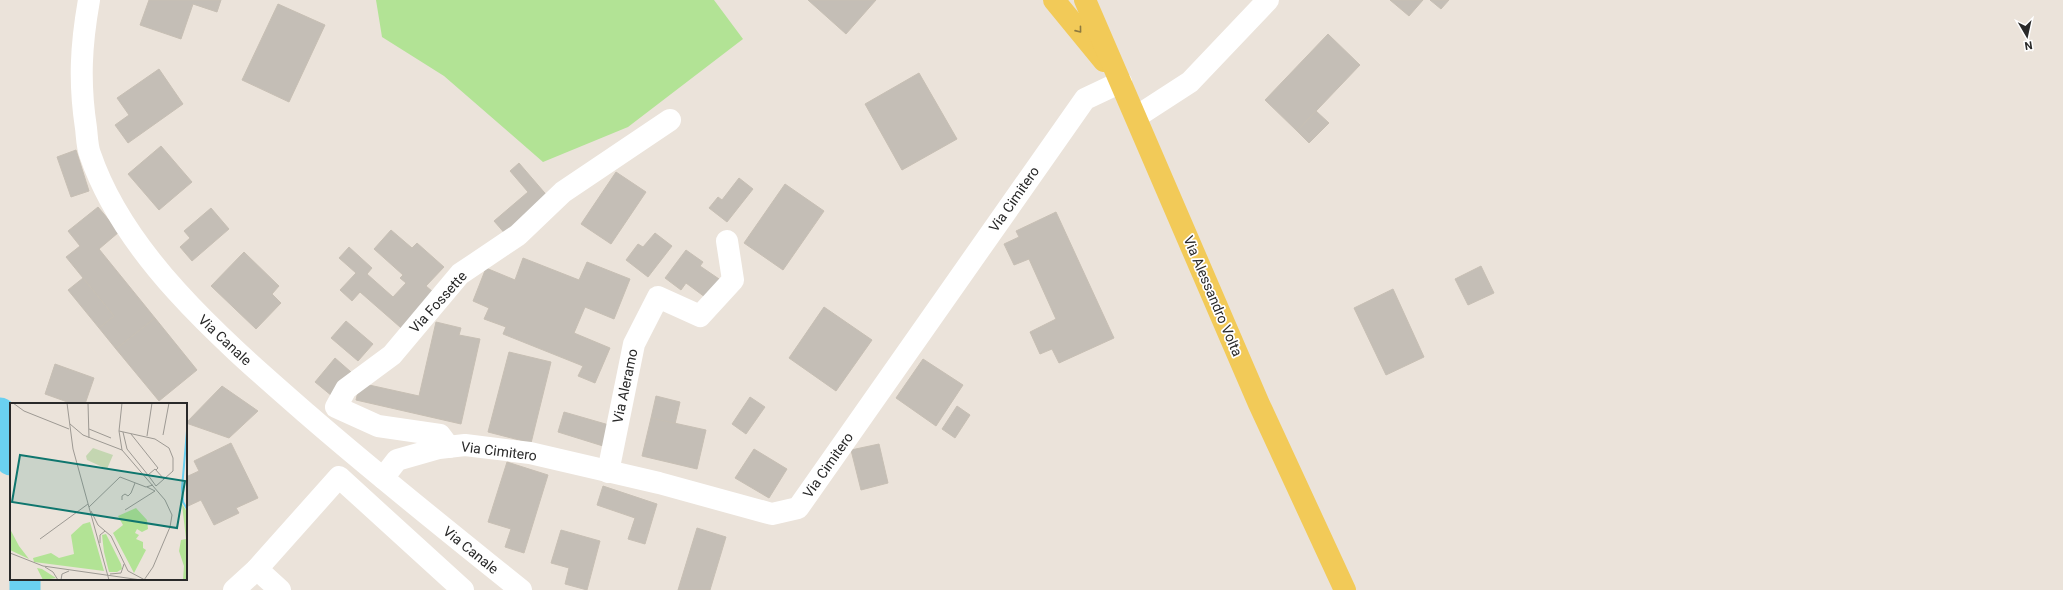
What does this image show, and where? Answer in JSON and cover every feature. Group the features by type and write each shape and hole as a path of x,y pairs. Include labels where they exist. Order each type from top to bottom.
{"main road":[{"path":"1054,0 1122,82"},
{"name":"Via Alessandro Volta","path":"1085,0 1122,82 1259,404 1345,590"}],"street":[{"name":"Via Canale","path":"89,0 81,51 82,99 90,153 111,201 140,247 200,317 275,386 359,459 521,590"},
{"path":"1136,117 1190,82 1268,0"},
{"name":"Via Cimitero","path":"383,478 397,460 449,447 464,445 530,453 772,514 798,508 1085,99 1122,82"},
{"name":"Via Fossette","path":"449,447 440,435 378,426 336,407 346,390 392,355 460,274 518,235 563,192 670,120"},
{"name":"Via Aleramo","path":"608,472 634,344 658,297 700,316 733,280 727,241"},
{"path":"234,590 257,569 339,477 359,459"},
{"path":"339,477 463,590"},
{"path":"442,571 465,545"},
{"path":"257,569 280,590"}],"green space":[{"path":"376,0 714,0 743,39 628,127 543,162 444,76 382,37"}],"building":[{"path":"149,0 221,0 217,12 193,4 181,39 140,25"},
{"path":"808,0 876,0 846,34"},
{"path":"1390,0 1423,0 1409,16"},
{"path":"1430,0 1449,0 1441,9"},
{"path":"278,4 325,25 289,102 242,80"},
{"path":"1328,34 1360,65 1297,131 1265,100"},
{"path":"159,69 183,104 128,143 115,125 129,115 117,98"},
{"path":"919,73 957,139 902,170 865,104"},
{"path":"1316,111 1329,123 1309,143 1297,131"},
{"path":"161,146 192,182 159,210 128,174"},
{"path":"76,150 89,191 71,197 57,157"},
{"path":"519,163 550,199 507,236 494,221 528,192 510,171"},
{"path":"616,172 646,192 611,244 581,224"},
{"path":"739,178 753,189 727,222 709,208 718,197 722,200"},
{"path":"785,184 824,211 783,270 744,243"},
{"path":"98,207 119,232 99,249 155,318 116,349 99,328 114,316 66,257 80,246 68,231"},
{"path":"211,208 229,229 192,261 180,247 190,238 184,231"},
{"path":"1056,212 1114,338 1059,363 1052,349 1040,354 1030,332 1056,319 1029,259 1014,265 1004,244 1019,237 1016,231"},
{"path":"391,230 412,248 417,243 444,267 426,286 440,298 408,334 360,292 352,301 340,290 356,273 339,258 349,247 372,268 367,274 393,297 406,283 400,278 403,275 374,249"},
{"path":"655,233 672,246 648,277 626,260 638,244 643,247"},
{"path":"686,250 703,262 700,266 722,281 709,300 686,283 681,290 665,278"},
{"path":"244,252 279,286 272,294 281,303 256,329 211,286"},
{"path":"523,258 579,280 587,262 630,279 614,319 585,307 574,333 610,348 595,383 578,376 583,366 503,334 506,327 484,319 489,308 473,301 486,268 515,280"},
{"path":"1481,266 1494,293 1468,305 1455,279"},
{"path":"83,278 114,316 99,328 68,290"},
{"path":"1393,289 1424,357 1386,375 1354,308"},
{"path":"824,307 872,340 836,391 789,358"},
{"path":"155,318 197,370 159,401 116,349"},
{"path":"346,321 373,344 358,361 331,338"},
{"path":"436,322 461,328 459,335 480,339 461,424 356,400 360,383 419,396"},
{"path":"509,352 551,362 531,443 488,432"},
{"path":"335,358 351,372 332,396 315,382"},
{"path":"923,359 963,385 936,426 896,398"},
{"path":"55,364 94,378 85,403 70,403 45,394"},
{"path":"222,386 258,411 229,438 187,423"},
{"path":"656,396 680,402 675,424 651,418"},
{"path":"750,397 765,407 746,434 732,424"},
{"path":"957,406 970,415 955,438 942,429"},
{"path":"564,412 609,425 603,446 558,432"},
{"path":"651,418 706,430 697,469 642,456"},
{"path":"231,443 258,498 236,508 239,513 214,525 201,500 187,507 187,477 199,471 194,461"},
{"path":"879,444 888,483 861,490 851,450"},
{"path":"754,449 787,469 769,498 735,478"},
{"path":"507,462 548,475 524,553 505,547 511,529 488,522"},
{"path":"603,486 657,504 645,544 628,539 635,518 597,505"},
{"path":"697,528 726,537 710,590 678,590"},
{"path":"561,530 600,541 587,590 565,584 569,568 551,563"}],"waterway":[{"path":"0,413 10,456"},
{"path":"25,580 25,590"}]}
